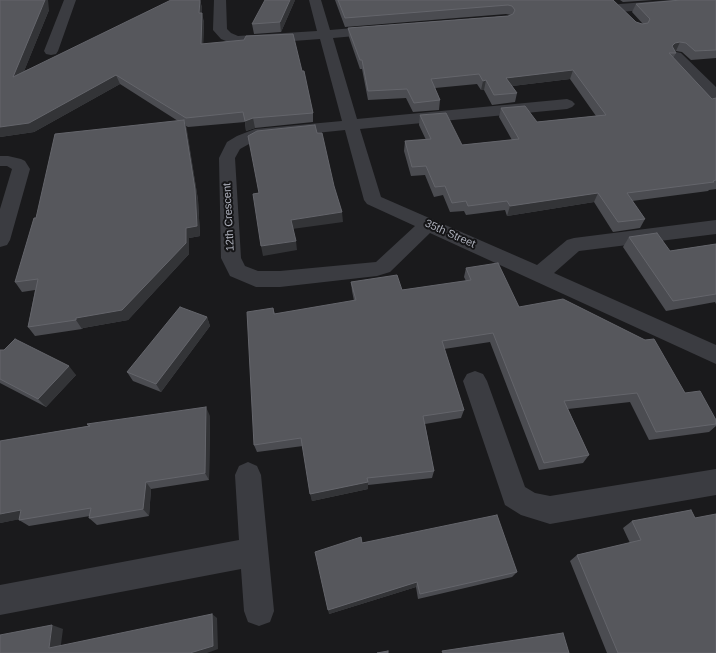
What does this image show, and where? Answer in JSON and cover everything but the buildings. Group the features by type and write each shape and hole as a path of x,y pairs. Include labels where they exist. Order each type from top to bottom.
{"street":[{"path":"51,51 70,0"},
{"path":"220,0 220,30 226,36 236,40 254,40 388,29"},
{"name":"35th Street","path":"315,0 373,200 716,355"},
{"path":"616,4 716,0"},
{"path":"616,4 630,18"},
{"path":"676,56 715,93"},
{"name":"12th Crescent","path":"428,224 383,267 378,269 280,279 256,279 237,271 231,258 227,158 233,146 243,139 255,134 567,104"},
{"path":"0,161 8,161 19,164 21,169 0,240"},
{"path":"539,274 574,245 716,227"},
{"path":"476,381 515,496 531,505 550,510 716,482"},
{"path":"248,475 259,611"},
{"path":"0,600 254,552"}]}
